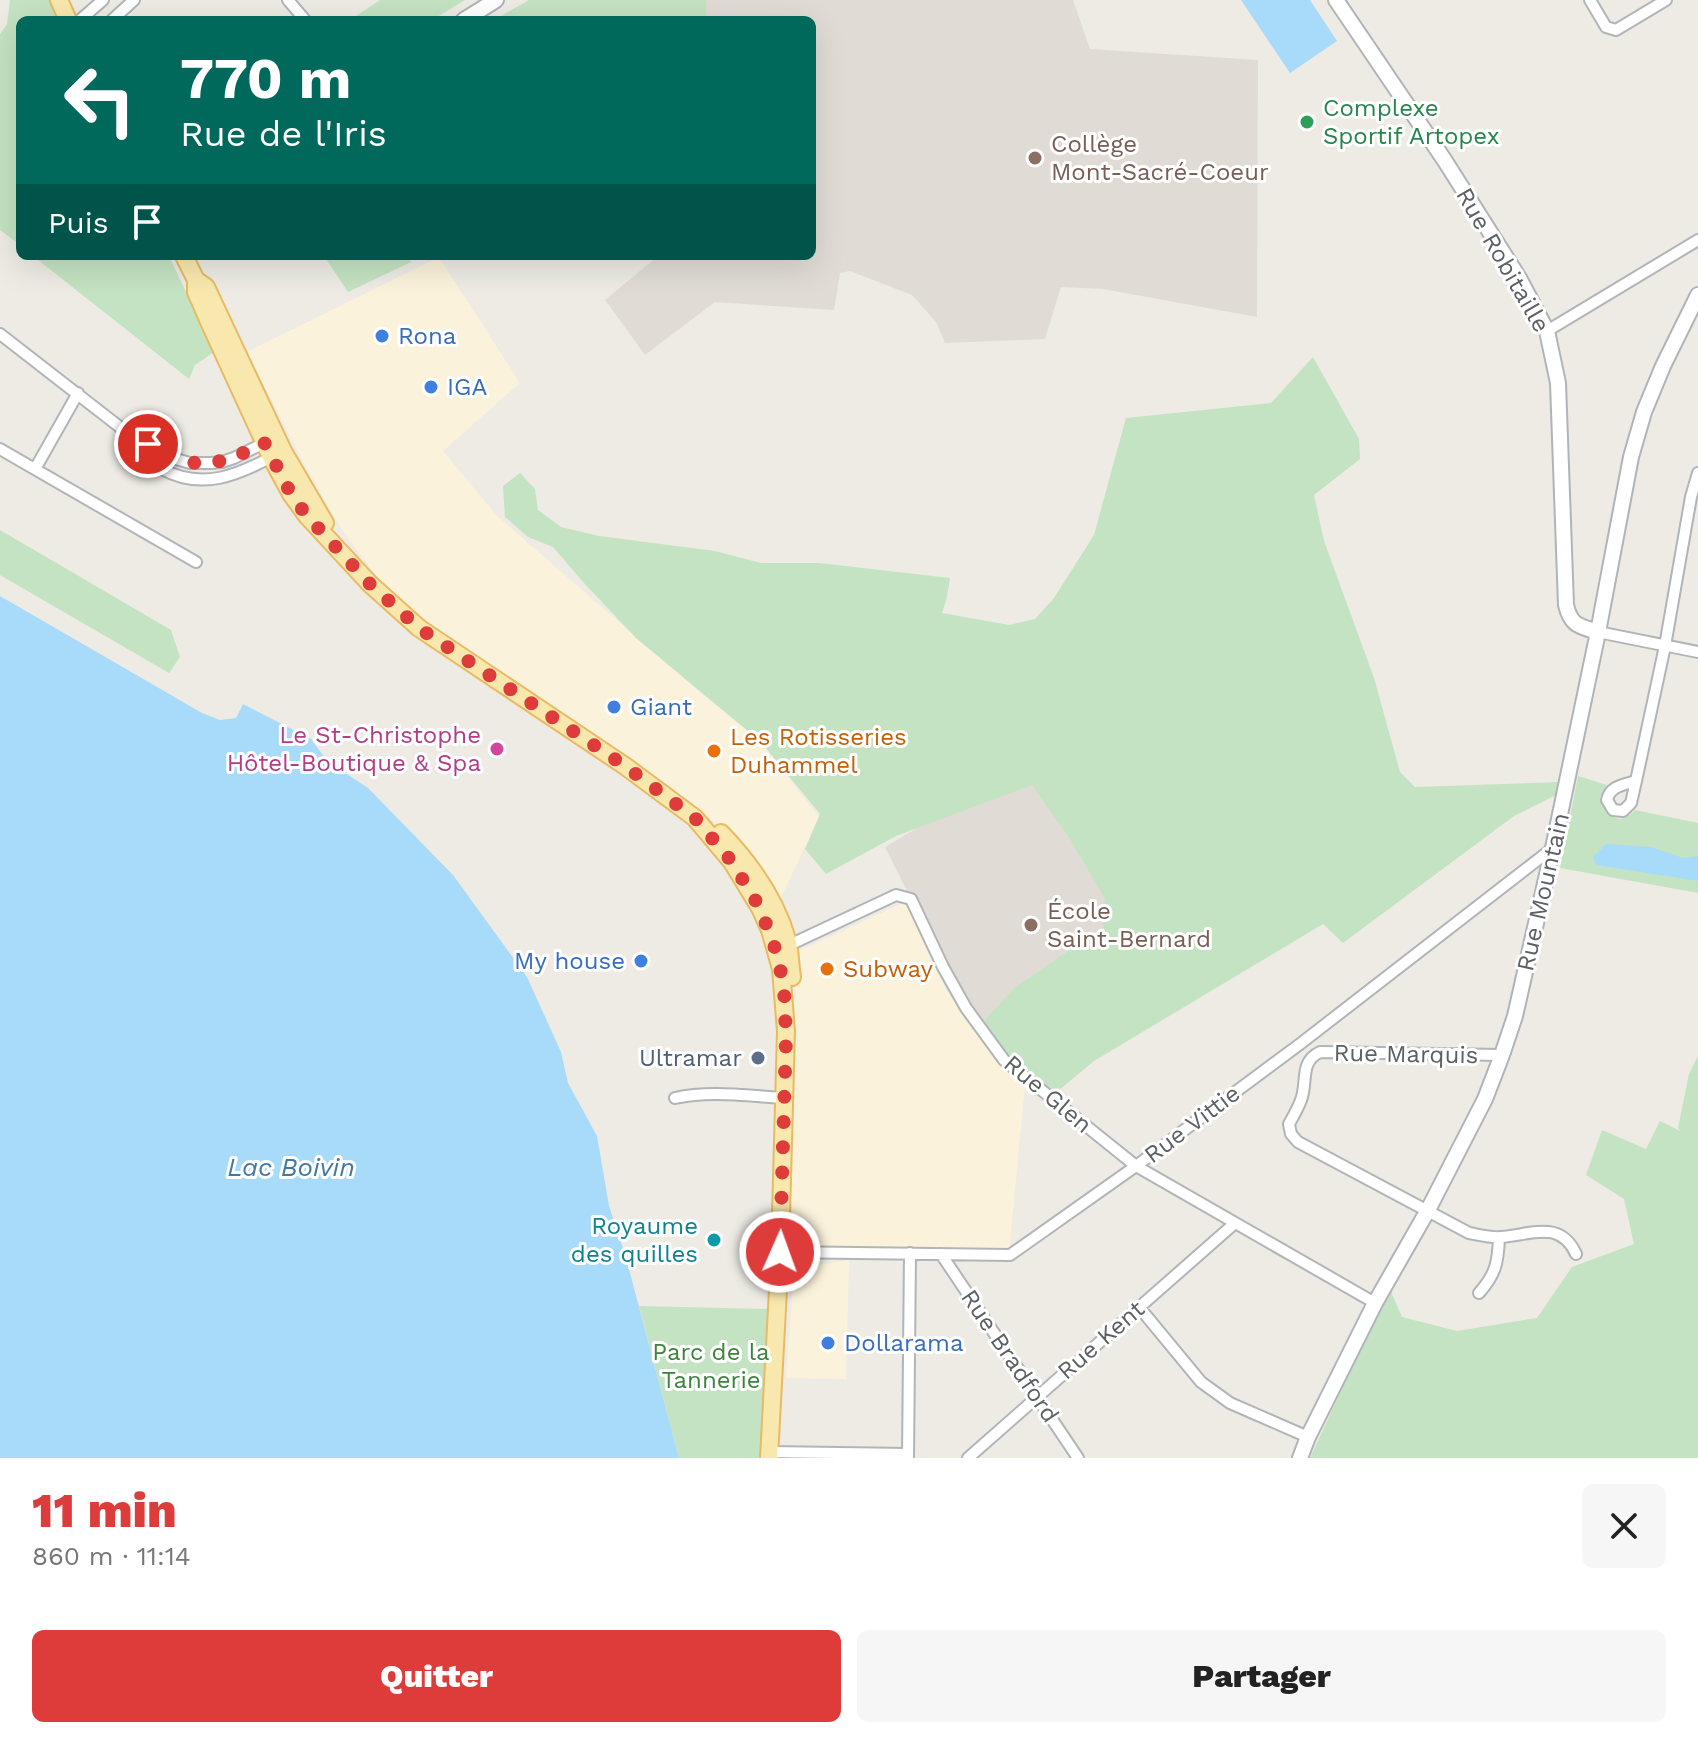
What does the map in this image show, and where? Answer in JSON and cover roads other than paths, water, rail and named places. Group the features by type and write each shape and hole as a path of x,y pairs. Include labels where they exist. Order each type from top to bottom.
{"main road":[{"path":"187,260 196,280 206,287 274,447 353,564 370,584 419,628 625,766 695,818 711,824 739,852 775,906 782,948 792,979 786,1031 780,1252 769,1455"}],"street":[{"path":"85,16 103,0"},
{"path":"116,16 134,0"},
{"path":"288,0 302,16"},
{"path":"470,16 496,0"},
{"name":"Rue Robitaille","path":"1336,0 1462,187 1519,278 1547,331 1558,383 1566,605 1569,618 1577,626 1598,632"},
{"path":"1590,0 1606,27 1616,30 1666,0"},
{"path":"1547,331 1698,240"},
{"name":"Rue Mountain","path":"1300,1458 1375,1303 1428,1210 1485,1099 1502,1055 1515,1016 1553,848 1631,457 1644,412 1663,366 1698,295"},
{"path":"0,334 139,442 153,445 163,453 190,463 222,462 274,447"},
{"path":"35,469 78,393"},
{"path":"139,442 144,457 155,465 178,477 192,480 236,474 274,447"},
{"path":"0,449 196,562"},
{"path":"222,462 224,477"},
{"path":"1636,781 1698,473"},
{"path":"1598,632 1698,652"},
{"name":"Rue Vittie","path":"780,1252 1010,1255 1300,1044 1553,848"},
{"name":"Rue Glen","path":"782,948 896,895 911,899 966,1008 1004,1060 1136,1166 1375,1303"},
{"name":"Rue Marquis","path":"1428,1210 1298,1142 1291,1134 1289,1124 1302,1098 1305,1067 1311,1057 1320,1052 1502,1055"},
{"path":"675,1098 709,1094 785,1098"},
{"path":"1428,1210 1469,1233 1499,1238 1550,1232 1569,1242 1576,1254"},
{"name":"Rue Kent","path":"968,1458 1235,1223"},
{"path":"1479,1293 1493,1275 1498,1262 1499,1238"},
{"path":"769,1455 908,1456 910,1253"},
{"name":"Rue Bradford","path":"941,1254 1078,1458"},
{"path":"1139,1307 1201,1382 1230,1403 1308,1437"}],"water":[{"path":"1241,0 1310,0 1337,41 1290,73"},
{"name":"Lac Boivin","path":"0,596 202,713 220,720 236,718 243,704 311,739 327,761 368,788 453,875 527,977 561,1052 568,1083 597,1136 609,1206 625,1254 679,1458 0,1458"},
{"path":"1606,844 1651,847 1683,858 1698,856 1698,881 1596,865 1593,857"}],"place":[{"name":"Complexe Sportif Artopex","path":"1307,122"},
{"name":"Collège Mont-Sacré-Coeur","path":"1035,158"},
{"name":"Rona","path":"382,336"},
{"name":"IGA","path":"431,387"},
{"name":"Giant","path":"614,707"},
{"name":"Le St-Christophe Hôtel-Boutique & Spa","path":"497,749"},
{"name":"Les Rotisseries Duhammel","path":"714,751"},
{"name":"École Saint-Bernard","path":"1031,925"},
{"name":"My house","path":"641,961"},
{"name":"Subway","path":"827,969"},
{"name":"Ultramar","path":"758,1058"},
{"name":"Royaume des quilles","path":"714,1240"},
{"name":"Dollarama","path":"828,1343"}],"park label":[{"name":"Parc de la Tannerie","path":"711,1366"}]}
